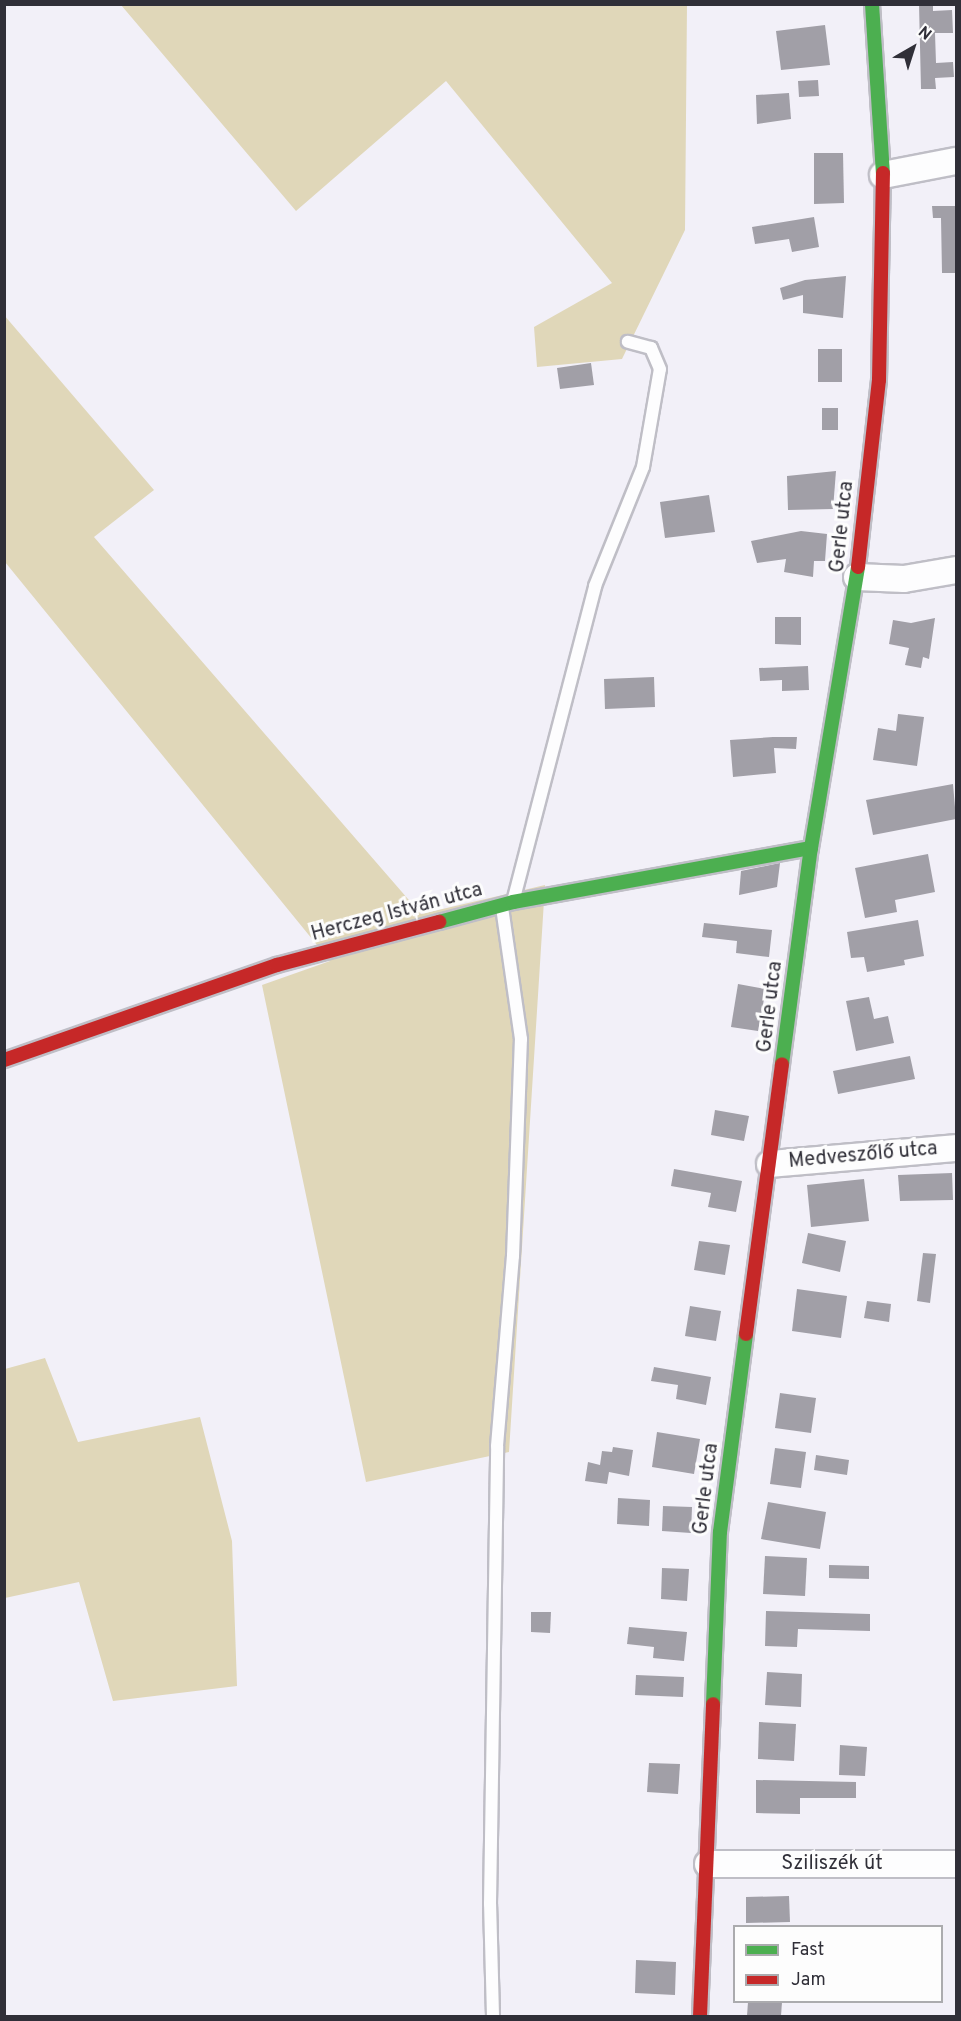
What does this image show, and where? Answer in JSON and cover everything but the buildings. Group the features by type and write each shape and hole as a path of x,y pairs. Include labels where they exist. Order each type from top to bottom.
{"street":[{"name":"Gerle utca","path":"700,2016 720,1532 811,848 857,577 879,380 883,175 872,4"},
{"path":"883,175 957,161"},
{"path":"857,577 904,579 957,570"},
{"name":"Herczeg István utca","path":"4,1060 277,965 508,904 811,848"},
{"name":"Medveszőlő utca","path":"770,1164 957,1148"},
{"name":"Sziliszék út","path":"708,1864 957,1864"}],"lane":[{"path":"493,2016 490,1904 497,1446 513,1256 521,1039 508,904 595,586 625,519 645,456 660,369 651,348 628,342"}],"shaded area":[{"path":"121,5 687,5 685,230 622,359 537,367 534,327 612,283 446,81 296,211"},
{"path":"4,315 154,490 94,537 421,914 545,885 509,1452 366,1482 262,985 330,961 5,562"},
{"path":"45,1358 78,1442 200,1417 232,1541 237,1686 113,1701 79,1582 5,1598 5,1369"}],"traffic: fast":[{"path":"872,4 883,173"},
{"path":"782,1064 811,848 858,567"},
{"path":"439,922 513,902 811,848"},
{"path":"713,1704 720,1532 746,1334"}],"traffic: jam":[{"path":"858,567 879,380 883,173"},
{"path":"4,1060 277,965 439,922"},
{"path":"746,1334 782,1064"},
{"path":"700,2016 713,1704"}]}
